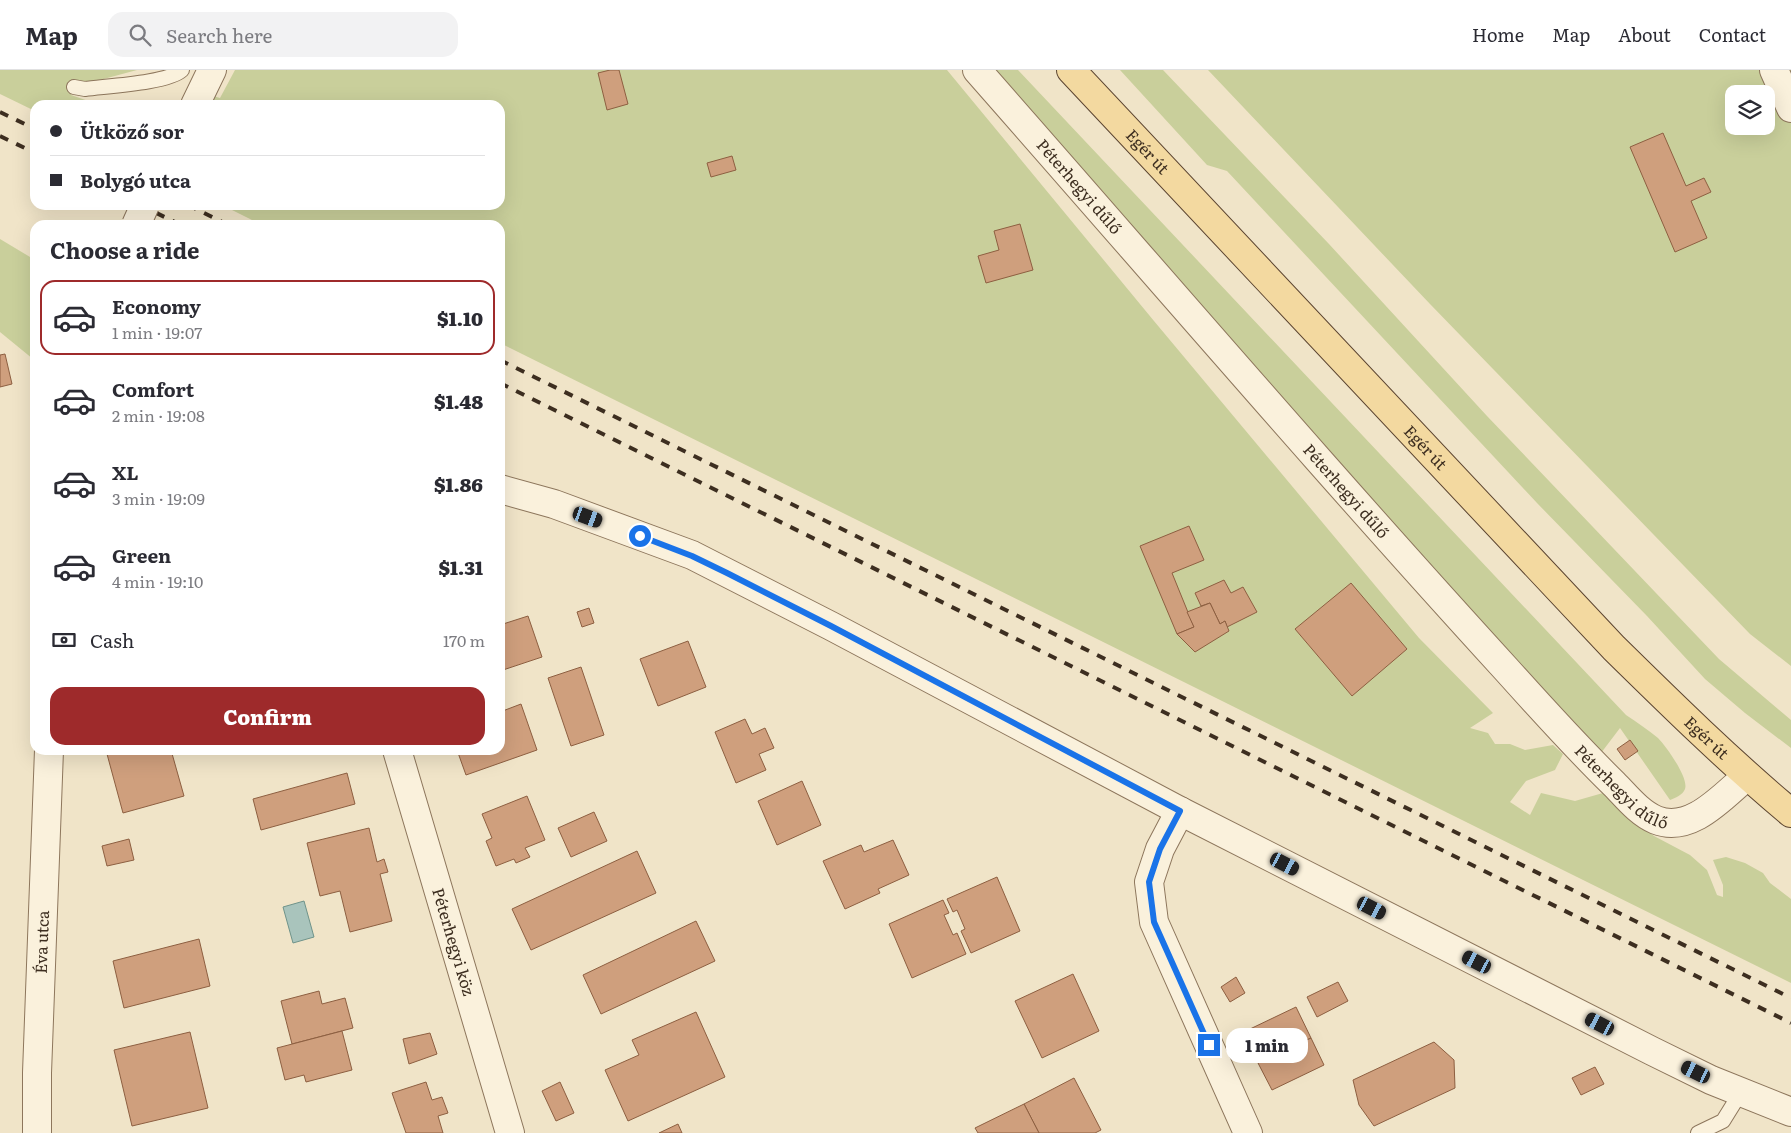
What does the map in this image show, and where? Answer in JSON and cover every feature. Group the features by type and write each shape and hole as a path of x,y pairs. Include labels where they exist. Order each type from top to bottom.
{"main road":[{"name":"Egér út","path":"1071,70 1614,648 1694,727 1747,776 1791,813"}],"street":[{"path":"197,100 212,70"},
{"name":"Péterhegyi dűlő","path":"977,70 1450,608 1586,756 1638,808 1654,819 1664,823 1681,823 1696,817 1716,803 1747,776"},
{"path":"1774,70 1791,108"},
{"path":"505,489 554,504 692,556 831,626 1180,811 1652,1051 1710,1080 1791,1112"},
{"name":"Éva utca","path":"36,1133 49,755"},
{"name":"Péterhegyi köz","path":"398,755 510,1133"},
{"path":"1180,811 1160,849 1149,882 1154,922 1248,1133"}],"lane":[{"path":"74,87 85,89 151,81 172,77 182,70"},
{"path":"1698,1133 1723,1121 1741,1092"}],"green space":[{"path":"0,70 137,70 74,87 71,95 86,100 30,100 30,109 0,94"},
{"path":"235,70 947,70 1419,638 1493,713 1470,728 1488,733 1495,744 1510,744 1525,750 1553,745 1563,754 1555,770 1526,781 1510,802 1530,815 1541,793 1575,801 1603,793 1629,817 1654,836 1690,855 1707,870 1717,895 1723,897 1723,885 1713,860 1726,857 1745,863 1763,873 1770,883 1791,899 1791,983 505,345 505,220 252,220 232,210 505,210 505,100 208,100 210,95 220,98"},
{"path":"990,70 1018,70 1626,715 1658,738 1671,755 1684,778 1685,789 1683,793 1670,800 1620,728 1598,757"},
{"path":"1120,70 1163,70 1329,244 1487,416 1719,659 1791,720 1791,748 1705,679 1647,616 1537,503 1227,171 1207,165"},
{"path":"1208,70 1791,70 1791,666 1750,634 1430,304"},
{"path":"0,239 30,257 30,357 0,332"}],"water":[{"path":"304,901 314,937 293,943 283,907"}],"building":[{"path":"619,70 628,104 607,110 598,73"},
{"path":"1663,133 1686,186 1704,178 1711,192 1691,201 1707,238 1675,252 1630,147"},
{"path":"732,156 736,170 711,177 707,163"},
{"path":"1020,224 1033,270 986,283 978,256 999,250 994,231"},
{"path":"5,354 12,384 0,387 0,355"},
{"path":"1189,526 1204,560 1172,573 1194,627 1177,634 1140,546"},
{"path":"1224,580 1231,593 1243,587 1257,612 1227,627 1225,621 1220,624 1210,603 1201,606 1195,593"},
{"path":"1351,583 1407,649 1352,696 1295,629"},
{"path":"1210,603 1220,624 1225,621 1229,631 1195,652 1177,634 1194,627 1187,612"},
{"path":"589,608 594,623 582,627 577,612"},
{"path":"528,616 542,657 505,669 505,623"},
{"path":"688,641 706,687 658,706 640,659"},
{"path":"581,667 604,735 571,746 548,678"},
{"path":"521,704 537,750 466,775 459,755 505,755 505,710"},
{"path":"745,719 752,734 765,728 774,748 759,754 766,770 736,783 715,732"},
{"path":"1630,740 1638,751 1625,760 1617,749"},
{"path":"107,755 172,755 184,796 123,813"},
{"path":"347,773 355,804 261,830 253,799"},
{"path":"802,781 821,825 777,845 758,801"},
{"path":"527,796 545,840 525,848 530,857 516,863 514,859 496,866 486,841 492,838 482,814"},
{"path":"594,812 607,841 571,857 558,828"},
{"path":"369,828 377,862 384,859 388,872 380,874 392,921 350,932 340,891 320,896 307,843"},
{"path":"129,839 134,860 107,866 102,846"},
{"path":"893,840 909,875 878,889 880,893 845,909 823,861 861,845 864,852"},
{"path":"637,851 656,893 531,950 512,909"},
{"path":"997,877 1020,931 971,953 961,931 965,929 957,910 953,912 947,899"},
{"path":"943,900 949,913 944,915 953,935 957,933 966,954 912,978 889,924"},
{"path":"696,921 715,961 601,1014 583,975"},
{"path":"199,939 210,986 124,1008 113,961"},
{"path":"1073,974 1099,1031 1042,1058 1015,1001"},
{"path":"1236,977 1245,993 1230,1002 1221,987"},
{"path":"1338,982 1348,1001 1317,1017 1307,997"},
{"path":"319,991 322,1004 345,998 353,1028 292,1044 281,1001"},
{"path":"1296,1007 1311,1038 1258,1063 1254,1052 1260,1049 1250,1029"},
{"path":"696,1012 725,1077 628,1121 605,1070 639,1055 632,1040"},
{"path":"342,1031 352,1070 306,1082 304,1075 285,1080 277,1048"},
{"path":"190,1032 208,1108 132,1126 114,1050"},
{"path":"430,1033 437,1054 409,1064 403,1039"},
{"path":"1311,1038 1324,1065 1272,1090 1258,1063"},
{"path":"1434,1042 1454,1060 1455,1088 1374,1126 1359,1105 1353,1080"},
{"path":"1595,1067 1604,1084 1581,1095 1572,1078"},
{"path":"1074,1078 1101,1130 1095,1133 1039,1133 1024,1104"},
{"path":"426,1082 432,1100 442,1097 448,1113 438,1116 443,1133 406,1133 392,1093"},
{"path":"560,1082 574,1113 556,1121 542,1091"},
{"path":"1024,1104 1039,1133 978,1133 975,1128"},
{"path":"678,1124 682,1133 659,1133"}],"railway":[{"path":"0,112 30,127"},
{"path":"0,136 30,151"},
{"path":"150,210 171,220"},
{"path":"198,210 218,220"},
{"path":"505,362 1791,998"},
{"path":"505,385 1791,1023"}],"route":[{"path":"640,536 692,556 727,573 1180,811 1160,849 1149,882 1154,922 1209,1045"}]}
